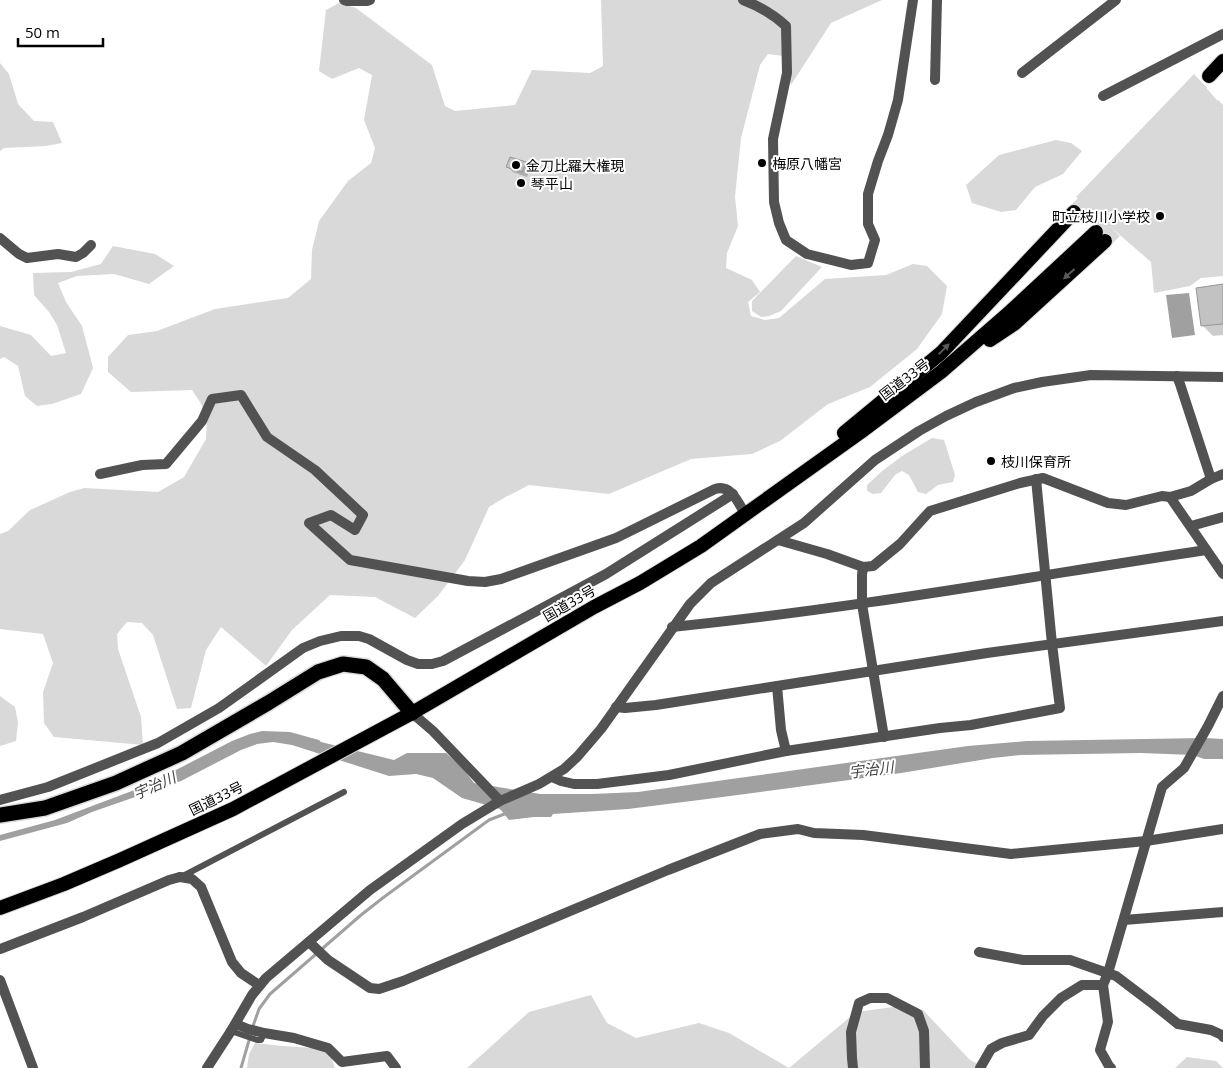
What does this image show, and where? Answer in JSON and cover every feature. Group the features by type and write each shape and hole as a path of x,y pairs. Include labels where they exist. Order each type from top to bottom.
{"highway":[{"path":"1209,76 1223,61"},
{"path":"745,514 941,353 1074,212"},
{"name":"国道33号","path":"0,908 104,867 233,808 412,713 594,607 640,583 701,546 942,372 1014,324 1100,237"},
{"path":"0,815 45,808 116,783 182,753 318,672 343,664 366,668 383,679 412,713"}],"street":[{"path":"344,0 366,2 370,0"},
{"path":"743,0 755,5 786,26 788,47 787,73 773,139 774,202 779,223 786,240 807,254 851,265 868,263 876,240 868,224 868,194 898,100 913,0"},
{"path":"935,80 937,0"},
{"path":"1022,73 1116,0"},
{"path":"1103,96 1223,34"},
{"path":"0,238 19,254 27,258 58,254 76,257 91,245"},
{"path":"207,1068 252,995 272,972 370,890 462,824 500,801 552,777 564,769 601,729 672,627 690,604 711,583 804,523 876,460 919,430 976,402 1014,388 1065,378 1090,375 1223,377"},
{"path":"1177,376 1211,479"},
{"path":"100,474 142,465 166,464 202,421 212,400 241,395 267,437 315,470 363,515 355,530 331,515 309,523 350,560 468,581 484,582 501,579 616,538 722,487 733,494 745,514"},
{"path":"778,540 863,567 873,566 900,544 930,511 1020,483 1043,478 1108,503 1126,505 1190,491 1223,474"},
{"path":"552,777 574,784 597,784 669,775 786,751 970,725 1060,708 1036,479"},
{"path":"0,800 48,787 158,743 219,708 303,648 320,641 341,636 359,636 370,639 407,660 418,664 432,664 443,660 606,574 733,494"},
{"path":"1170,496 1223,574"},
{"path":"1191,526 1223,517"},
{"path":"672,627 862,604 1206,550"},
{"path":"863,567 862,604 884,737"},
{"path":"616,707 656,705 873,670 1223,621"},
{"path":"777,686 781,730 786,751"},
{"path":"1111,1068 1100,1050 1108,1022 1104,985 1162,787 1184,768 1222,698"},
{"path":"412,713 433,731 500,801"},
{"path":"309,942 328,960 370,988 379,989 760,834 798,829 814,833 863,835 1011,854 1146,841 1223,829"},
{"path":"0,949 83,917 169,880 186,877 192,879 201,887 232,962 241,973 259,985"},
{"path":"1124,920 1223,912"},
{"path":"979,952 1023,960 1070,960 1108,973 1116,976 1178,1024 1210,1030 1223,1037"},
{"path":"0,980 33,1068"},
{"path":"980,1068 991,1049 1002,1043 1029,1035 1043,1016 1061,998 1082,986 1104,985"},
{"path":"854,1068 851,1032 858,1003 870,998 887,998 918,1014 924,1031 925,1068"},
{"path":"234,1027 247,1033 294,1038 328,1048 342,1062 387,1056 396,1068"}],"lane":[{"path":"180,877 344,792"}],"shaded area":[{"path":"601,0 882,0 831,23 791,85 783,56 768,54 760,65 741,138 735,197 738,226 727,253 726,268 752,280 760,292 748,302 751,316 765,320 779,318 825,279 886,275 913,264 927,266 947,286 942,314 917,349 870,387 828,404 780,441 752,454 691,459 609,494 529,485 502,499 489,507 465,560 438,596 415,618 375,597 330,595 292,630 266,666 221,627 206,650 191,708 177,709 153,635 142,623 127,622 117,634 118,649 141,717 143,745 54,737 44,723 43,692 53,663 43,634 0,629 0,534 8,531 30,510 70,492 84,488 158,492 184,477 206,439 207,416 192,390 131,392 108,372 108,357 128,335 157,331 215,309 288,298 311,279 312,250 319,221 348,181 371,163 375,148 364,120 372,75 359,68 332,79 319,71 326,10 339,3 356,8 432,65 445,106 455,111 515,105 532,70 590,73 603,66"},
{"path":"0,63 9,74 18,104 34,121 53,122 62,143 46,146 4,148 0,151"},
{"name":"町立枝川小学校","path":"1194,74 1223,107 1223,276 1201,278 1190,286 1154,293 1151,262 1076,197"},
{"path":"1056,140 1071,143 1082,151 1063,174 1035,187 1016,210 1001,212 972,203 966,185 999,155"},
{"path":"113,246 155,254 174,266 149,284 114,274 77,276 58,283 66,302 82,326 93,368 81,394 52,404 37,406 25,396 18,366 4,357 0,359 0,326 31,335 51,356 66,353 57,325 49,312 34,295 33,273 71,272 101,264"},
{"path":"796,256 822,267 781,311 761,317 752,311 752,301"},
{"path":"932,438 944,440 955,475 953,482 938,485 926,494 918,492 909,475 902,471 895,475 881,493 873,494 867,491 867,485 881,472 902,456"},
{"path":"0,696 15,707 18,722 16,741 0,746"},
{"path":"591,995 607,1023 636,1038 699,1023 729,1033 789,1068 467,1068 529,1012"},
{"path":"901,1006 923,1010 970,1060 987,1068 789,1068 856,1012"},
{"path":"255,1043 328,1049 335,1068 247,1068 249,1054"},
{"path":"1187,1057 1216,1061 1223,1068 1175,1068"}],"water":[{"path":"1189,293 1195,335 1172,338 1166,295"},
{"name":"宇治川","path":"262,731 290,732 321,742 394,760 407,753 446,753 462,767 474,783 540,794 638,792 968,746 1027,741 1223,739 1223,759 1204,759 1193,755 1141,753 1021,755 715,798 628,809 553,814 551,817 509,820 500,809 462,798 433,778 416,774 389,776 292,745 273,742 257,744 241,750 181,781 92,812 67,823 0,841 0,835 55,820 145,786 232,741"}],"building":[{"name":"金刀比羅大権現","path":"510,157 526,162 522,172 506,167"},
{"path":"1223,284 1223,324 1201,326 1196,288"}],"waterway":[{"path":"252,1029 259,1009 270,994 361,915 489,820 507,813"},
{"path":"241,1068 250,1037"}],"tunnel":[{"path":"1074,212 1209,76"},
{"path":"1096,232 1223,105"},
{"path":"1105,241 1223,123"}],"place":[{"name":"梅原八幡宮","path":"762,163"},
{"name":"金刀比羅大権現","path":"516,165"},
{"name":"琴平山","path":"521,183"},
{"name":"町立枝川小学校","path":"1160,216"},
{"name":"枝川保育所","path":"991,461"}]}
